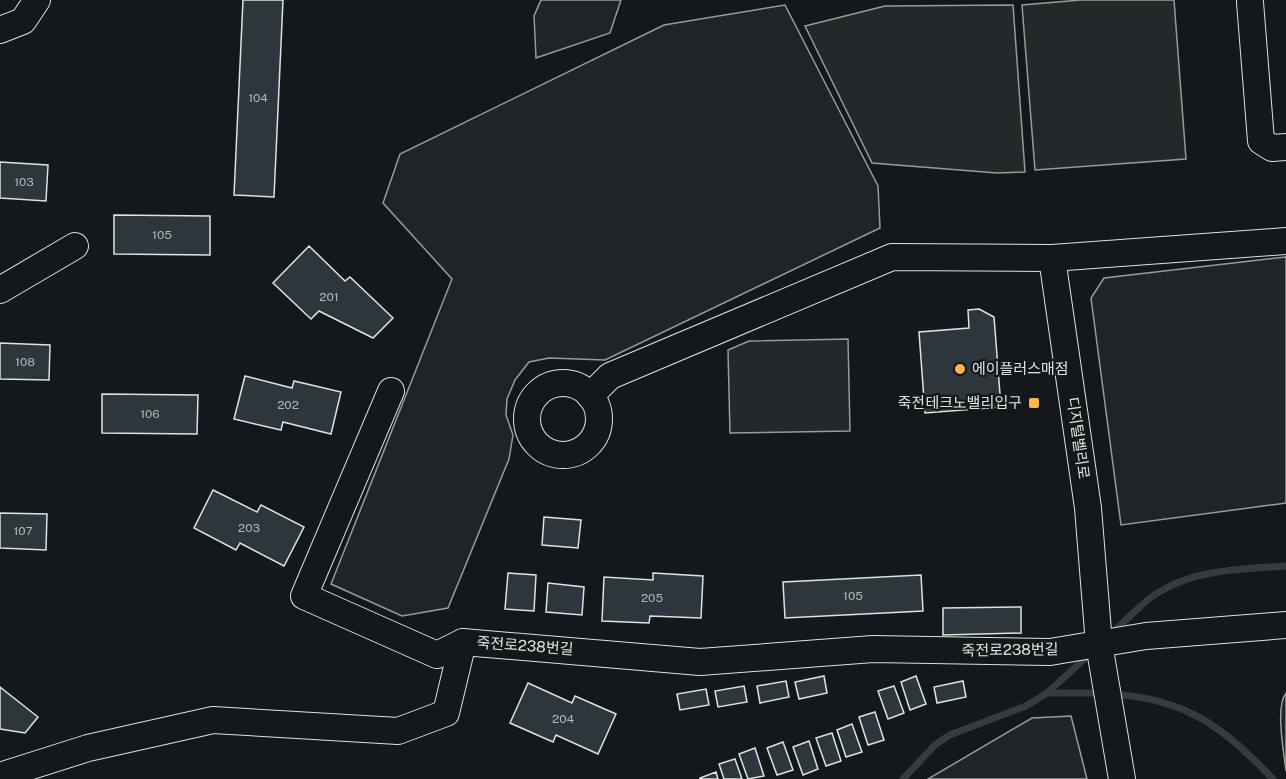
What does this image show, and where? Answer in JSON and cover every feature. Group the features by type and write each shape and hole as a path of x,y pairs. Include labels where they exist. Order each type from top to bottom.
{"street":[{"path":"0,30 23,21 37,0"},
{"path":"1250,2 1261,141 1272,148 1286,147"},
{"path":"590,396 610,376 892,257 1052,258 1286,241"},
{"path":"0,290 75,246"},
{"name":"디지털벨리로","path":"1052,258 1088,508 1101,644 1122,779"},
{"path":"391,391 304,596 437,655 463,642"},
{"name":"죽전로238번길","path":"0,776 88,748 213,720 398,731 446,713 463,642 700,662 873,650 1050,652 1101,644 1286,625"}],"shaded area":[{"path":"541,0 621,0 610,33 536,58 534,16"},
{"path":"1081,0 1174,0 1186,159 1035,170 1022,5"},
{"path":"785,5 878,186 880,228 605,360 549,358 529,362 515,380 507,399 506,415 513,435 509,459 448,608 402,616 331,584 452,279 383,203 400,154 664,25"},
{"path":"1013,5 1025,172 997,173 872,163 805,26 885,6"},
{"path":"1286,257 1286,503 1121,525 1091,298 1104,278"},
{"path":"848,339 850,431 730,433 728,350 749,341"},
{"path":"1286,693 1286,771 1281,709"},
{"path":"1071,716 1087,779 928,779 1032,718"}],"building":[{"path":"243,0 283,0 274,197 234,195"},
{"path":"0,162 48,165 46,201 0,198"},
{"path":"114,215 210,216 210,255 114,254"},
{"path":"309,246 345,281 350,277 393,318 373,338 319,311 311,319 273,283"},
{"name":"에이플러스매점","path":"979,309 994,317 1001,407 925,413 919,332 969,328 968,310"},
{"path":"0,343 50,345 49,380 0,379"},
{"path":"245,376 292,388 294,381 341,392 331,434 283,422 281,430 234,419"},
{"path":"102,394 198,395 197,434 102,433"},
{"path":"213,490 257,512 261,505 304,527 284,566 240,543 236,550 194,528"},
{"path":"0,513 47,514 46,550 0,548"},
{"path":"544,517 581,520 578,548 542,545"},
{"path":"508,573 536,575 534,611 505,609"},
{"path":"653,573 703,576 701,618 650,616 649,623 602,621 604,577 653,580"},
{"path":"921,575 923,611 785,618 783,582"},
{"path":"548,583 584,587 582,615 546,612"},
{"path":"1021,607 1021,633 943,635 943,608"},
{"path":"824,676 827,693 799,699 795,682"},
{"path":"916,676 926,704 910,710 901,682"},
{"path":"786,681 789,697 760,703 757,686"},
{"path":"963,681 966,697 937,703 934,687"},
{"path":"528,683 572,703 575,696 616,714 598,754 556,735 553,742 510,723"},
{"path":"744,686 747,702 718,707 715,691"},
{"path":"894,686 904,713 888,719 878,691"},
{"path":"0,687 38,717 25,733 0,729"},
{"path":"706,689 709,705 680,710 677,694"},
{"path":"875,712 884,740 868,745 859,717"},
{"path":"852,724 862,752 846,757 837,730"},
{"path":"832,733 841,761 826,766 816,738"},
{"path":"809,741 818,769 803,775 793,747"},
{"path":"783,742 793,770 777,775 767,748"},
{"path":"755,748 764,776 748,779 739,754"},
{"path":"735,759 742,779 724,779 719,764"},
{"path":"716,772 718,779 700,779 700,778"}],"waterway":[{"path":"1113,632 1147,601 1174,584 1205,574 1286,566"},
{"path":"903,779 936,744 950,735 1026,706 1047,693 1090,654"},
{"path":"1047,693 1101,693"},
{"path":"1112,694 1162,702 1202,719 1237,744 1273,779"}],"place":[{"name":"에이플러스매점","path":"960,369"},
{"name":"죽전테크노밸리입구","path":"1034,403"}]}
